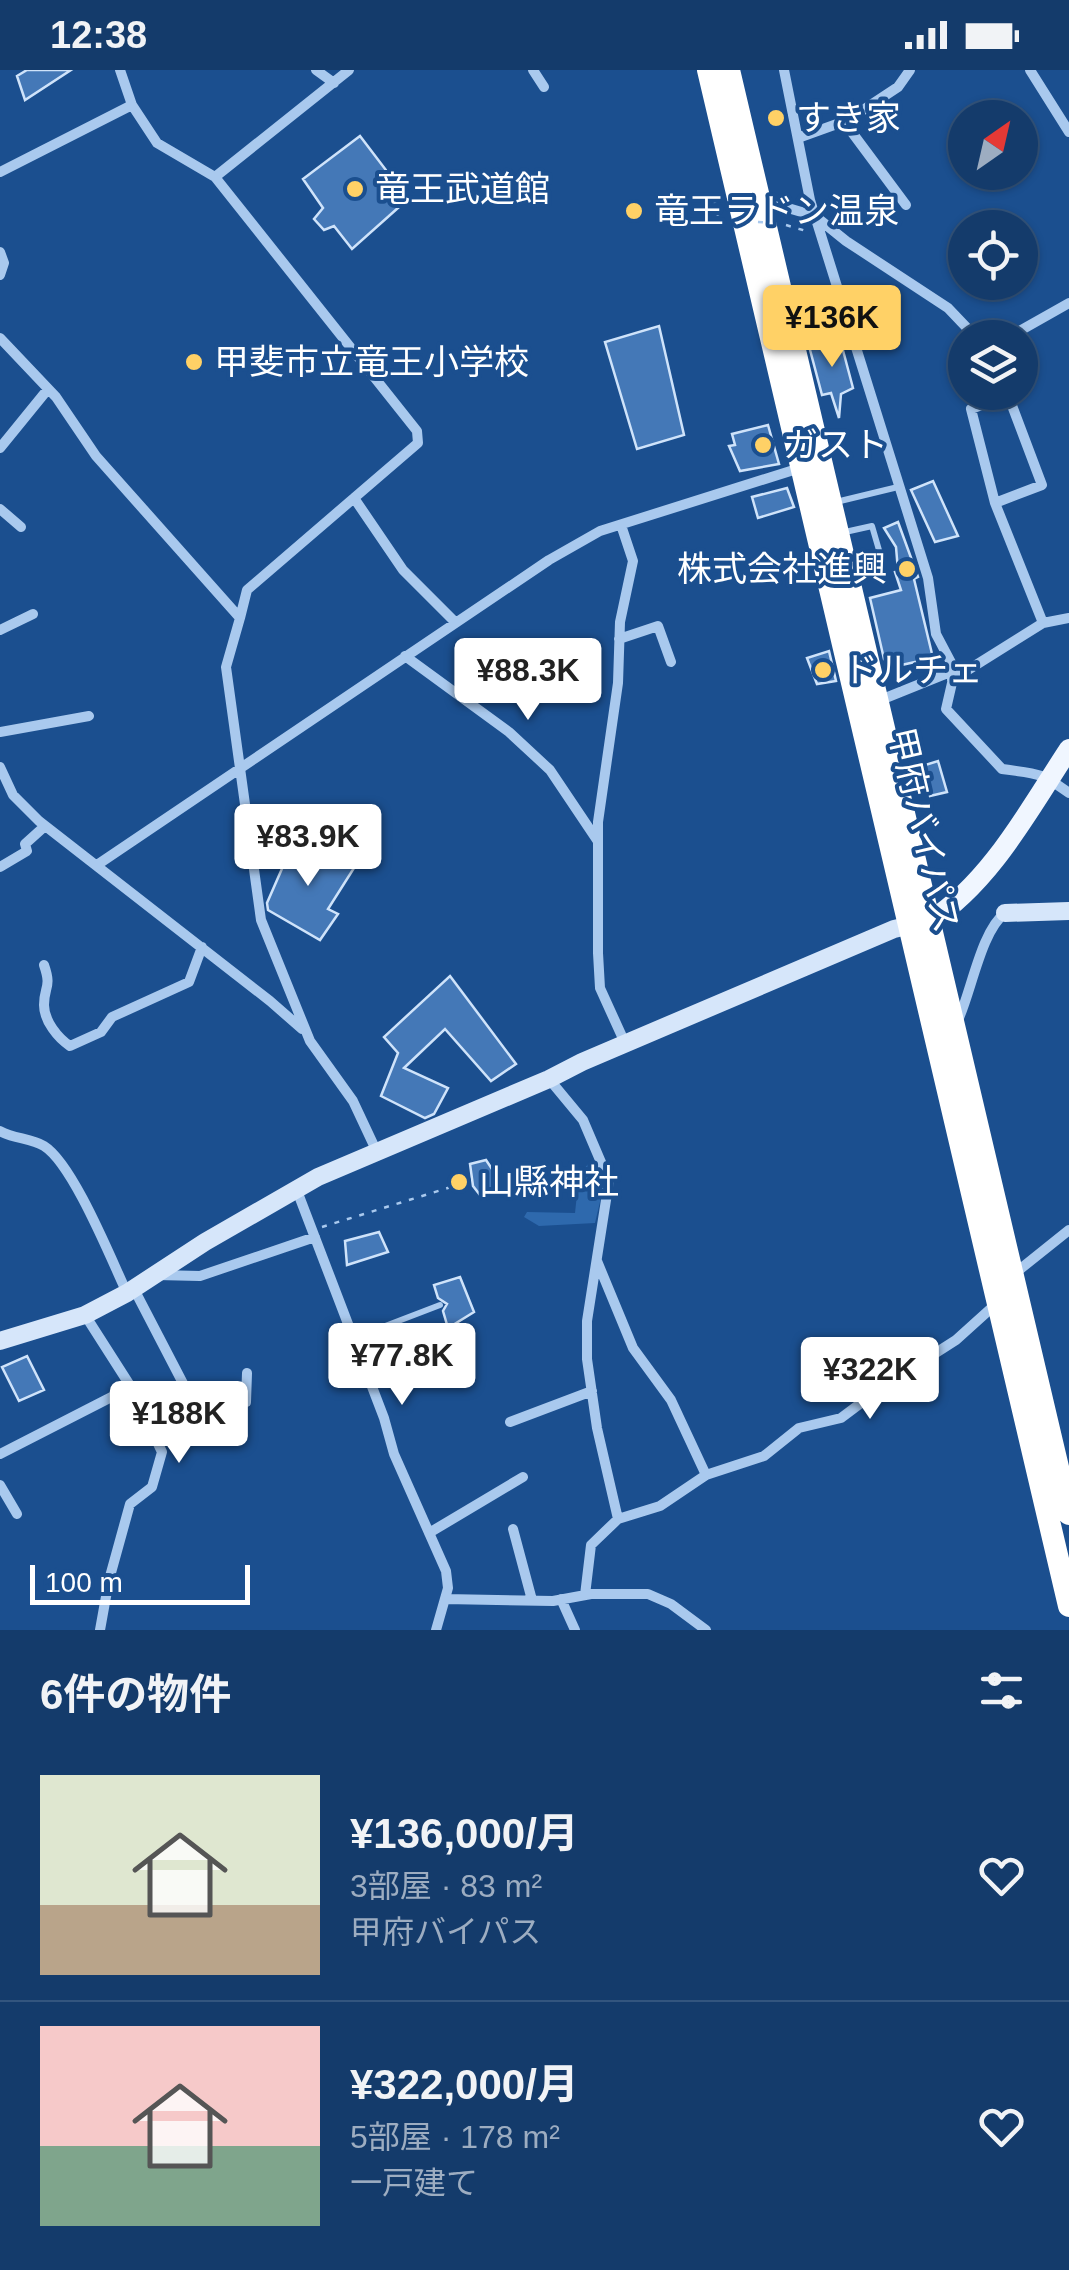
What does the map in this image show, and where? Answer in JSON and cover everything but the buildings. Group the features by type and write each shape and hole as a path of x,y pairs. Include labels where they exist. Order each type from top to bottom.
{"highway":[{"name":"甲府バイパス","path":"708,70 802,467 920,923 953,1024 1069,1514"},
{"name":"甲府バイパス","path":"729,70 878,702 998,1302 1069,1606"}],"main road":[{"path":"920,923 948,909 987,868 1069,749"}],"street":[{"path":"120,70 132,105 157,144 214,178 417,431 418,443 247,590 226,667 262,920 306,1033 353,1101 376,1150"},
{"path":"316,70 334,83"},
{"path":"214,178 349,70"},
{"path":"533,70 544,87"},
{"path":"784,70 815,216 928,578 936,634 954,675 946,709 1002,769 1028,770 1050,779 1069,794"},
{"path":"798,138 848,120 898,87 910,70"},
{"path":"1030,70 1069,132"},
{"path":"0,172 132,105"},
{"path":"848,120 848,127 906,205"},
{"path":"760,200 815,216 948,308 959,320"},
{"path":"0,252 4,263 0,275"},
{"path":"1038,321 1069,303"},
{"path":"0,338 48,389 96,456 240,618"},
{"path":"0,448 48,389"},
{"path":"995,502 1042,485 1008,395 971,410 995,502 1043,623"},
{"path":"97,865 550,560 600,532 802,467"},
{"path":"354,498 402,570 456,622"},
{"path":"0,509 21,527"},
{"path":"621,525 633,561 620,622 618,683 598,841 600,988 625,1044"},
{"path":"0,630 33,614"},
{"path":"878,702 954,675 1043,623 1069,618"},
{"path":"619,639 658,626 671,662"},
{"path":"405,656 508,732 550,770 598,841"},
{"path":"0,732 89,716"},
{"path":"0,767 14,795 45,826 306,1033"},
{"path":"0,867 27,850 25,844 45,826"},
{"path":"953,1024 960,1019 997,920 1006,913 1069,912"},
{"path":"0,1342 85,1315 131,1291 296,1188 376,1150 920,923"},
{"path":"44,964 50,983 44,1006 58,1038 70,1046 101,1032 112,1017 189,982 202,947"},
{"path":"549,1079 583,1120 609,1181 587,1321 587,1359 618,1519"},
{"path":"0,1131 12,1138 40,1143 67,1171 187,1391 215,1404 246,1402 248,1373"},
{"path":"296,1188 384,1418 394,1454 446,1570 448,1588 436,1630"},
{"path":"1013,1274 1069,1230"},
{"path":"157,1275 200,1276 314,1234"},
{"path":"596,1260 633,1348 671,1400 706,1474"},
{"path":"585,1595 590,1545 618,1519 660,1506 706,1474 764,1456 799,1428 841,1418 956,1340 998,1302"},
{"path":"85,1315 131,1387 162,1452 152,1487 130,1504 100,1630"},
{"path":"0,1454 131,1387"},
{"path":"510,1422 592,1391"},
{"path":"429,1533 524,1477"},
{"path":"0,1485 17,1514"},
{"path":"513,1529 532,1600"},
{"path":"446,1598 562,1600 585,1595 648,1594 671,1604 706,1630"},
{"path":"562,1600 574,1630"}],"lane":[{"path":"832,503 898,488"},
{"path":"838,533 872,526 881,557"},
{"path":"354,1338 440,1305"}],"path":[{"path":"714,198 719,220 780,224 806,231"},
{"path":"314,1234 464,1183"}],"shaded area":[{"path":"589,1163 603,1189 595,1223 539,1226 524,1217 527,1212 575,1213 579,1175"}],"place":[{"name":"すき家","path":"776,118"},
{"name":"竜王武道館","path":"355,189"},
{"name":"竜王ラドン温泉","path":"634,211"},
{"name":"甲斐市立竜王小学校","path":"194,362"},
{"name":"ガスト","path":"763,445"},
{"name":"株式会社進興","path":"907,569"},
{"name":"ドルチェ","path":"823,670"},
{"name":"山縣神社","path":"459,1182"}]}
